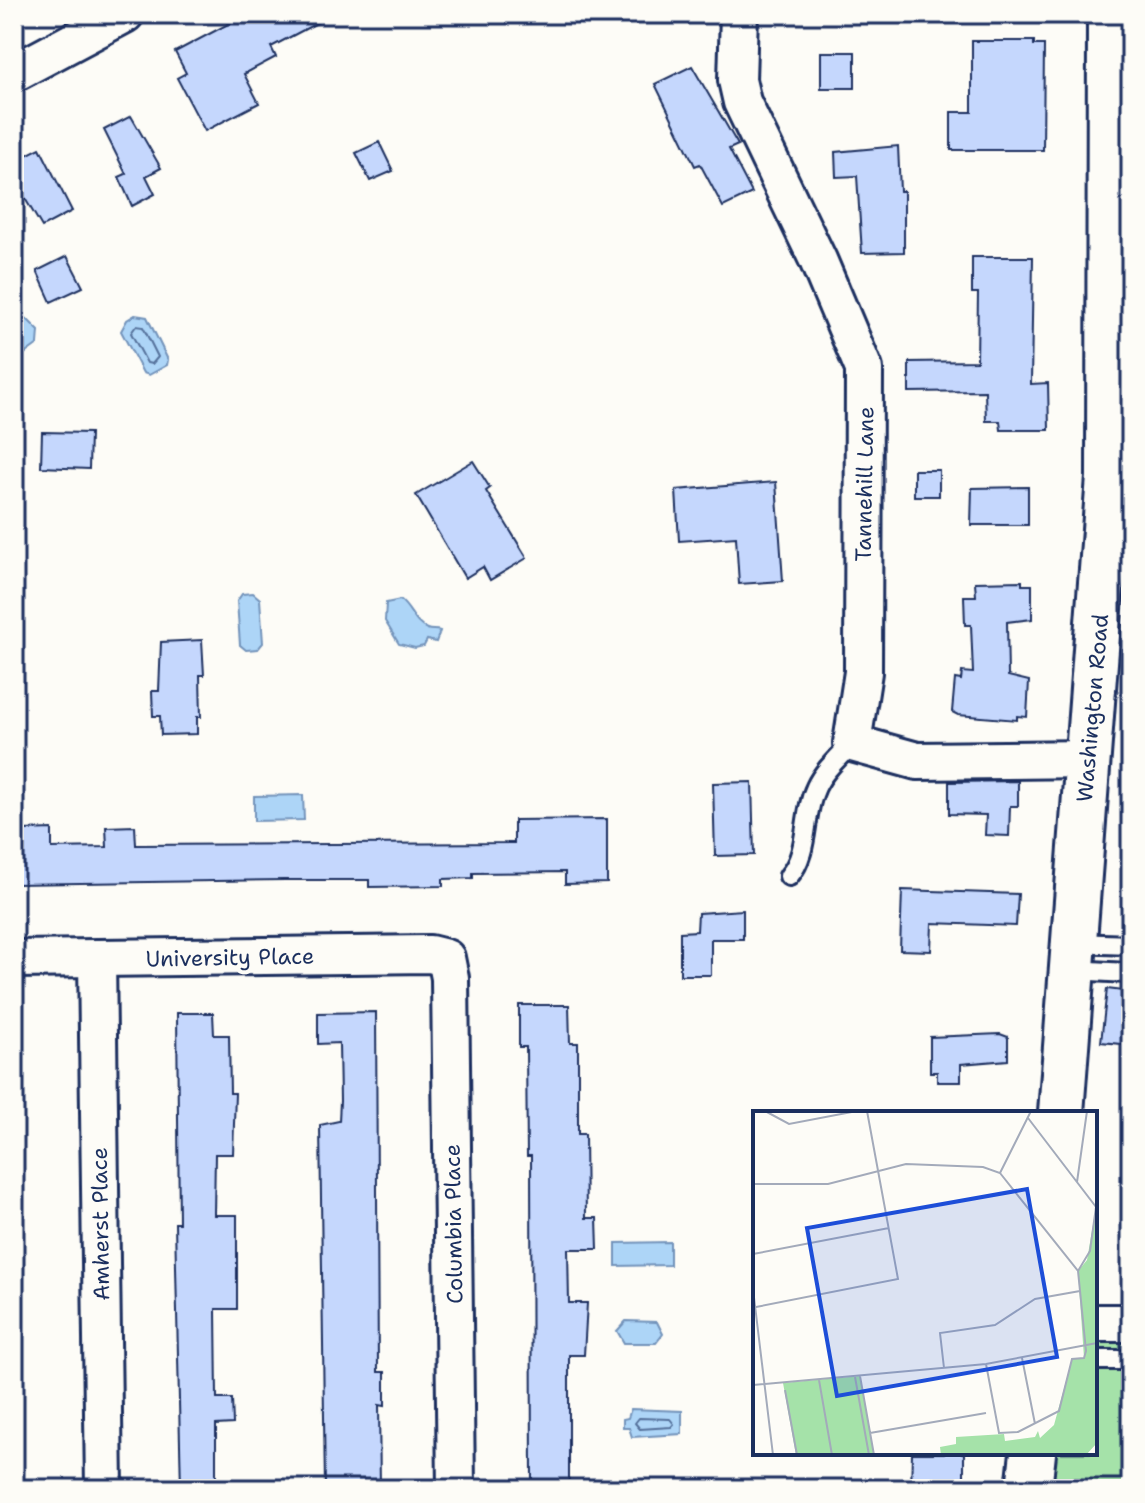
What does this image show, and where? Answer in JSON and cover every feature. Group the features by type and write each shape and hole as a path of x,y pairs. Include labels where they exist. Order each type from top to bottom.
{"main road":[{"name":"Washington Road","path":"1061,1111 1088,759 1120,477 1120,235 1110,14"},
{"path":"1029,1489 1033,1455"}],"street":[{"path":"14,73 125,14"},
{"name":"Tannehill Lane","path":"739,14 737,80 742,102 818,260 864,369 863,672 852,743"},
{"path":"852,743 917,761 1088,759"},
{"name":"University Place","path":"14,959 430,954 446,958"},
{"name":"Columbia Place","path":"446,958 450,978 456,1489"},
{"name":"Amherst Place","path":"97,959 104,1489"},
{"path":"1097,1323 1131,1323"}],"lane":[{"path":"789,876 800,863 815,789 826,771 852,743"},
{"path":"1073,956 1131,945"},
{"path":"1073,956 1128,973"},
{"path":"1097,1360 1131,1360"}],"green space":[{"path":"1097,1323 1131,1323 1131,1489 1029,1489 1033,1455 1097,1455"}],"water":[{"path":"135,315 147,317 168,360 167,365 149,375 143,373 121,331 127,320"},
{"path":"14,318 26,318 39,331 38,344 23,355 14,354"},
{"path":"253,593 260,599 263,643 258,649 246,650 240,645 237,601 242,594"},
{"path":"400,600 423,627 440,631 436,642 427,640 424,646 415,648 399,644 385,621 386,603"},
{"path":"303,795 304,820 254,821 254,796"},
{"path":"670,1242 670,1265 616,1266 616,1243"},
{"path":"626,1321 657,1322 663,1334 656,1343 624,1343 617,1331"},
{"path":"631,1409 682,1411 682,1434 632,1437 629,1428 623,1428 623,1419 628,1418"}],"building":[{"path":"247,14 334,14 271,47 276,57 244,74 259,103 205,131 177,78 186,73 175,52"},
{"path":"972,41 1034,41 1034,45 1044,45 1043,150 951,150 951,112 972,112"},
{"path":"821,52 855,52 855,88 821,88"},
{"path":"692,66 738,145 729,149 752,193 723,207 700,164 695,166 655,84"},
{"path":"131,116 161,168 146,176 155,194 132,206 119,177 126,174 104,130"},
{"path":"379,142 393,171 370,181 356,153"},
{"path":"898,146 900,191 904,191 904,252 862,253 857,176 836,177 835,152"},
{"path":"40,148 72,211 42,227 14,180 14,161"},
{"path":"67,256 83,287 51,302 37,271"},
{"path":"972,257 1033,257 1031,384 1048,383 1049,430 1001,430 1000,421 986,421 985,391 909,392 909,362 977,361 978,293 972,293"},
{"path":"42,432 90,433 89,469 41,467"},
{"path":"473,461 490,488 486,491 527,558 490,580 483,567 465,578 416,495"},
{"path":"914,470 939,470 939,496 914,496"},
{"path":"776,482 783,581 739,584 736,537 679,541 676,490"},
{"path":"1028,487 1028,525 971,525 972,488"},
{"path":"1022,581 1022,585 1032,585 1032,619 1007,622 1008,676 1029,681 1027,717 1017,716 1017,720 952,712 955,679 961,680 962,672 973,673 971,625 965,625 964,596 976,596 975,582"},
{"path":"202,640 204,675 200,675 201,717 197,717 197,734 161,735 160,716 153,716 152,691 159,691 161,642"},
{"path":"1018,781 1018,806 1010,806 1009,836 985,835 986,815 949,814 949,782"},
{"path":"752,782 754,855 715,856 713,783"},
{"path":"607,819 607,883 565,884 565,872 473,873 473,878 443,879 443,886 369,887 369,880 14,884 14,848 24,848 23,830 52,829 52,848 107,847 106,827 135,826 136,845 514,843 514,820"},
{"path":"902,890 1018,894 1016,926 932,923 931,951 900,950"},
{"path":"743,910 743,939 711,939 711,975 680,975 680,932 697,931 698,913"},
{"path":"1107,989 1131,992 1131,1045 1101,1042"},
{"path":"519,1005 569,1005 570,1043 578,1043 578,1134 585,1134 586,1218 597,1218 598,1249 568,1249 569,1303 587,1303 584,1355 569,1355 569,1489 532,1489 531,1156 527,1156 526,1047 519,1047"},
{"path":"376,1012 378,1372 385,1372 385,1406 379,1405 380,1489 325,1489 320,1125 339,1121 340,1101 339,1043 318,1044 318,1013"},
{"path":"177,1013 213,1013 214,1035 229,1035 230,1093 235,1093 233,1154 215,1154 214,1215 237,1215 237,1309 216,1309 217,1399 232,1399 233,1424 216,1425 216,1489 181,1489 175,1223 179,1223"},
{"path":"1000,1034 1008,1037 1008,1060 961,1064 961,1082 937,1082 937,1072 930,1072 930,1037"},
{"path":"912,1455 964,1455 964,1489 911,1489"}]}
